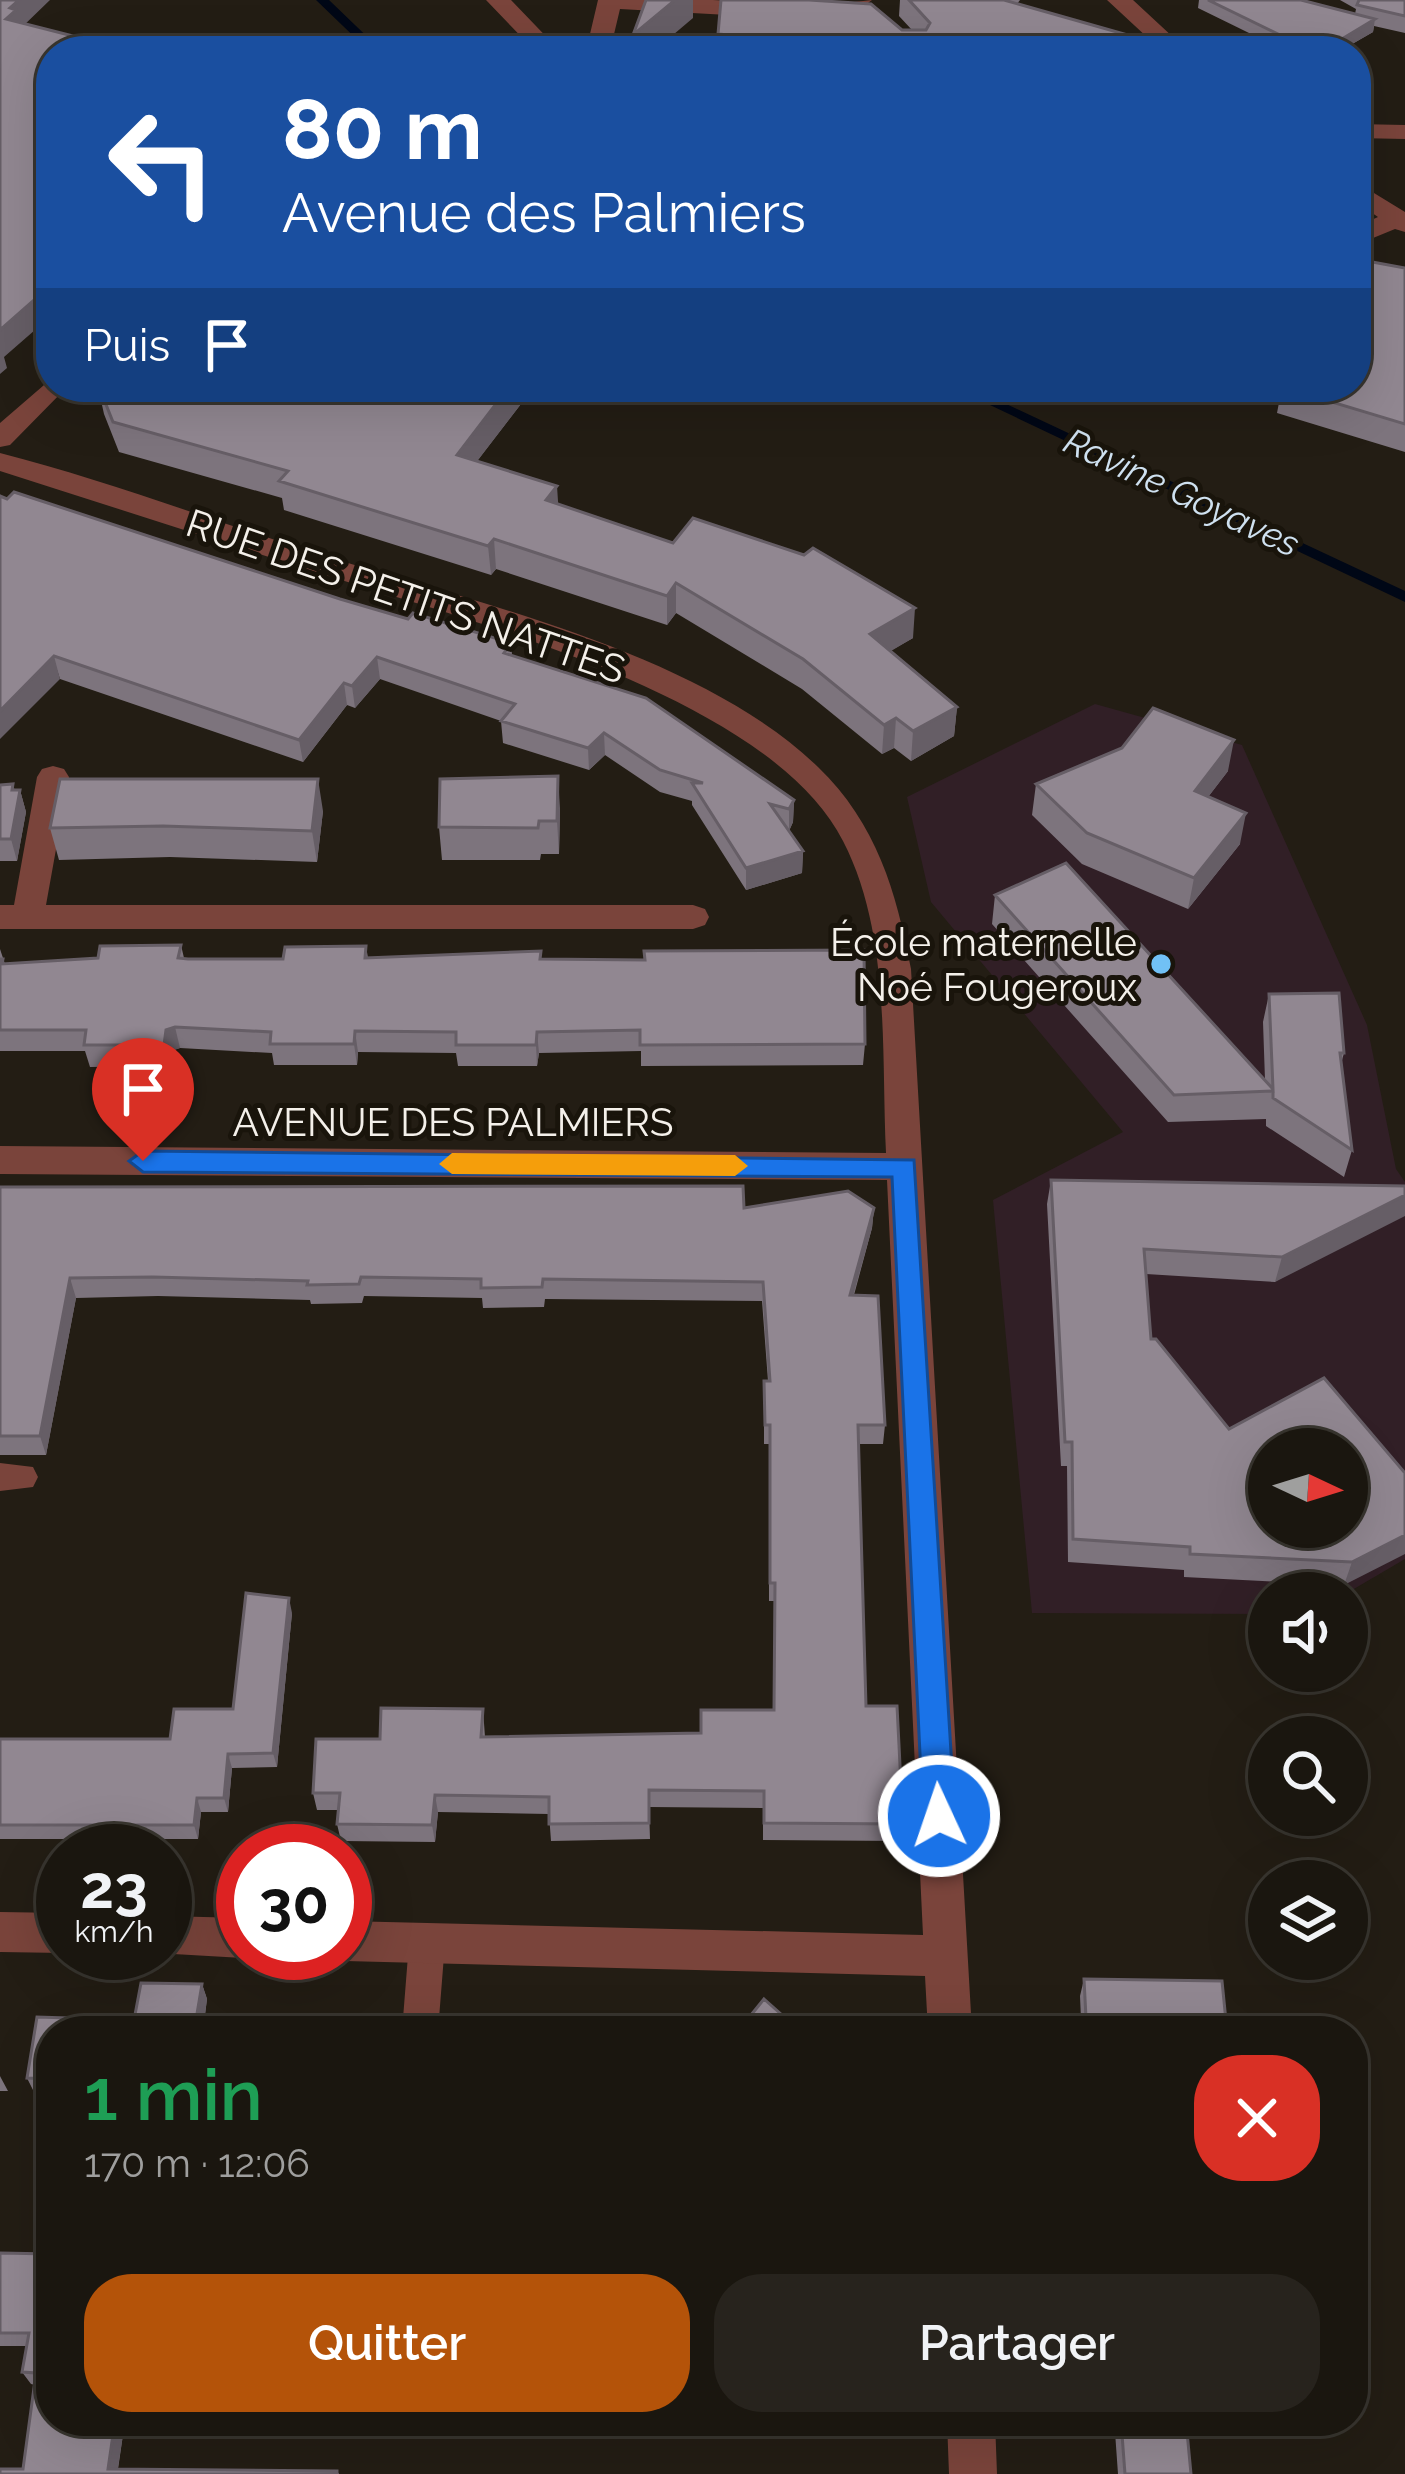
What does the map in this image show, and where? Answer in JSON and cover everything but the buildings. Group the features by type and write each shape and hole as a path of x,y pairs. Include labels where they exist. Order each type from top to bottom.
{"street":[{"path":"498,0 533,36"},
{"path":"601,36 609,0 818,13 840,12 858,2 881,18"},
{"path":"1120,0 1160,36"},
{"path":"1371,131 1405,132"},
{"path":"1371,200 1401,220"},
{"path":"1371,217 1401,220"},
{"path":"1371,231 1401,220"},
{"path":"0,439 37,402"},
{"name":"RUE DES PETITS NATTES","path":"0,462 582,647 726,715 788,760 848,822 880,893 894,969 949,2016"},
{"path":"53,777 14,917 693,917"},
{"name":"AVENUE DES PALMIERS","path":"0,1160 905,1167"},
{"path":"0,1932 36,1933"},
{"path":"372,1941 946,1955"},
{"path":"971,2436 973,2474"}],"lane":[{"path":"421,2016 427,1942"}],"shaded area":[{"path":"1095,704 1242,745 1367,1025 1396,1169 1405,1182 1405,1559 1368,1581 1368,1572 1248,1572 1248,1614 1032,1613 993,1200 1123,1132 931,902 907,797"}],"waterway":[{"name":"Ravine Goyaves","path":"322,0 360,36"},
{"name":"Ravine Goyaves","path":"991,402 1405,597"}],"slow traffic":[{"path":"452,1164 735,1166"}],"place":[{"name":"École maternelle Noé Fougeroux","path":"1161,964"}],"route":[{"path":"143,1161 905,1167 939,1816"}]}
